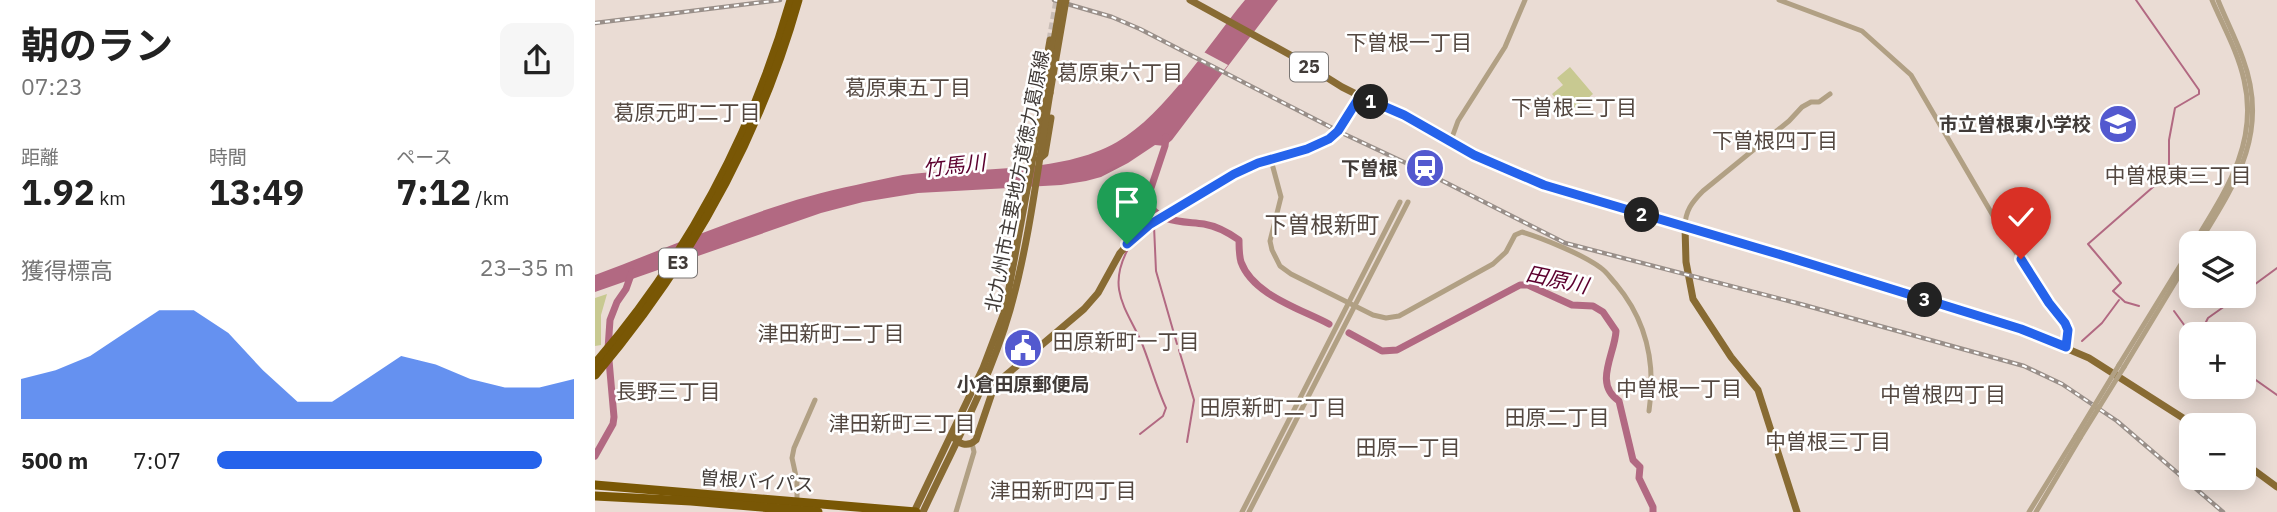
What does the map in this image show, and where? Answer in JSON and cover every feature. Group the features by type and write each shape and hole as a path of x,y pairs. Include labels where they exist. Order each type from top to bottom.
{"highway":[{"path":"788,20 791,0"},
{"path":"788,20 797,0"},
{"name":"E3","path":"595,375 670,276 715,204 743,141 788,20"},
{"name":"E3","path":"595,364 627,326 664,273 743,141"},
{"name":"曽根バイパス","path":"595,485 914,512"},
{"name":"曽根バイパス","path":"595,496 818,512"}],"main road":[{"name":"北九州市主要地方道徳力葛原線","path":"954,438 1001,340 1020,269 1064,0"},
{"name":"25","path":"1189,0 1360,96 1404,115 1450,143 1533,181 1998,322 2066,347 2123,377 2179,415"},
{"path":"1050,40 1032,150 1036,161 1045,154 1062,41"},
{"path":"954,438 972,443 977,439 994,387 1084,309 1098,293 1127,244 1139,232 1234,174 1315,146 1333,136 1360,96"},
{"path":"1685,227 1686,262 1693,299 1731,357 1758,390 1797,512"},
{"path":"914,512 954,438"},
{"path":"923,512 954,438"},
{"path":"2256,472 2277,487"}],"street":[{"path":"1450,143 1458,121 1505,47 1525,0"},
{"path":"1779,0 1862,31 1911,75 2002,231 2065,323 2068,330 2066,347"},
{"path":"2204,231 2233,177 2247,132 2248,104 2244,78 2212,0"},
{"path":"2205,231 2238,178 2252,130 2253,109 2248,74 2218,0"},
{"path":"1685,227 1686,215 1694,200 1703,191 1789,121 1802,107 1811,102 1819,102 1830,94"},
{"path":"1271,160 1281,192 1270,241 1280,266 1378,317 1399,316 1493,264 1506,252 1515,235 1525,233 1603,269 1626,296 1642,326 1653,383 1649,411"},
{"path":"1249,512 1400,202"},
{"path":"1242,512 1408,202"},
{"path":"2036,512 2179,268"},
{"path":"2121,366 2179,276"},
{"path":"797,502 793,452 815,400"},
{"path":"2029,512 2078,437"},
{"path":"956,512 974,452 972,443"}],"green space":[{"path":"1570,67 1593,94 1569,114 1552,94 1563,85 1557,78"},
{"path":"607,294 601,315 601,345 595,346 595,298"}],"shaded area":[{"path":"1245,0 1278,0 1172,140 1165,146 1155,145 1101,177 1061,185 918,193 863,202 821,213 595,292 595,275 789,202 903,175 1041,165 1094,153 1117,142 1153,114 1186,77"}],"pier":[{"path":"1200,50 1228,65 1224,70 1195,56"}],"waterway":[{"path":"2136,0 2199,90 2199,94 2175,108 2169,140 2169,173 2088,244 2121,283 2113,291 2125,302 2139,306"},
{"name":"田原川","path":"1166,137 1147,200 1151,208 1171,220 1209,225 1235,237 1239,240 1241,262 1256,284 1279,300 1329,324"},
{"path":"1134,232 1142,200 1147,200"},
{"path":"1154,226 1156,271 1177,344"},
{"path":"1128,249 1119,275 1121,297 1166,408 1163,416 1140,434"},
{"path":"2256,283 2277,268"},
{"path":"595,456 613,424 614,417 608,349 610,320 632,272"},
{"name":"田原川","path":"1349,333 1382,351 1397,350 1520,285 1528,285 1572,305 1593,306 1603,312 1616,331 1607,368 1607,386 1619,401 1633,460 1640,467 1639,478 1653,512"},
{"path":"2082,341 2102,323 2119,300"},
{"path":"2206,322 2222,308"},
{"path":"2174,311 2182,322"},
{"path":"1179,350 1194,400 1187,442"},
{"path":"2256,380 2277,395"}],"tunnel":[{"path":"1050,40 1057,0"}],"railway":[{"path":"595,23 780,0"},
{"path":"1054,0 1112,17 1140,29 1565,243 2024,366 2062,384 2117,421 2223,512"}],"place":[{"name":"市立曽根東小学校","path":"2118,124"},
{"name":"下曽根","path":"1425,168"},
{"name":"小倉田原郵便局","path":"1023,348"}],"district":[{"name":"下曽根一丁目","path":"1409,43"},
{"name":"葛原東六丁目","path":"1120,73"},
{"name":"葛原東五丁目","path":"908,88"},
{"name":"下曽根三丁目","path":"1574,108"},
{"name":"葛原元町二丁目","path":"687,113"},
{"name":"下曽根四丁目","path":"1775,141"},
{"name":"中曽根東三丁目","path":"2178,176"},
{"name":"下曽根新町","path":"1322,225"},
{"name":"津田新町二丁目","path":"831,334"},
{"name":"田原新町一丁目","path":"1126,342"},
{"name":"中曽根一丁目","path":"1679,389"},
{"name":"長野三丁目","path":"668,392"},
{"name":"中曽根四丁目","path":"1943,395"},
{"name":"田原新町二丁目","path":"1273,408"},
{"name":"田原二丁目","path":"1557,418"},
{"name":"津田新町三丁目","path":"902,424"},
{"name":"中曽根三丁目","path":"1828,442"},
{"name":"田原一丁目","path":"1408,448"},
{"name":"津田新町四丁目","path":"1063,491"}],"route":[{"path":"1127,244 1149,225 1234,174 1258,163 1323,143 1338,131 1360,96 1404,115 1474,155 1544,185 2021,329 2066,347 2068,330 2065,323 2021,259"}],"water label":[{"name":"竹馬川","path":"954,166"}]}
